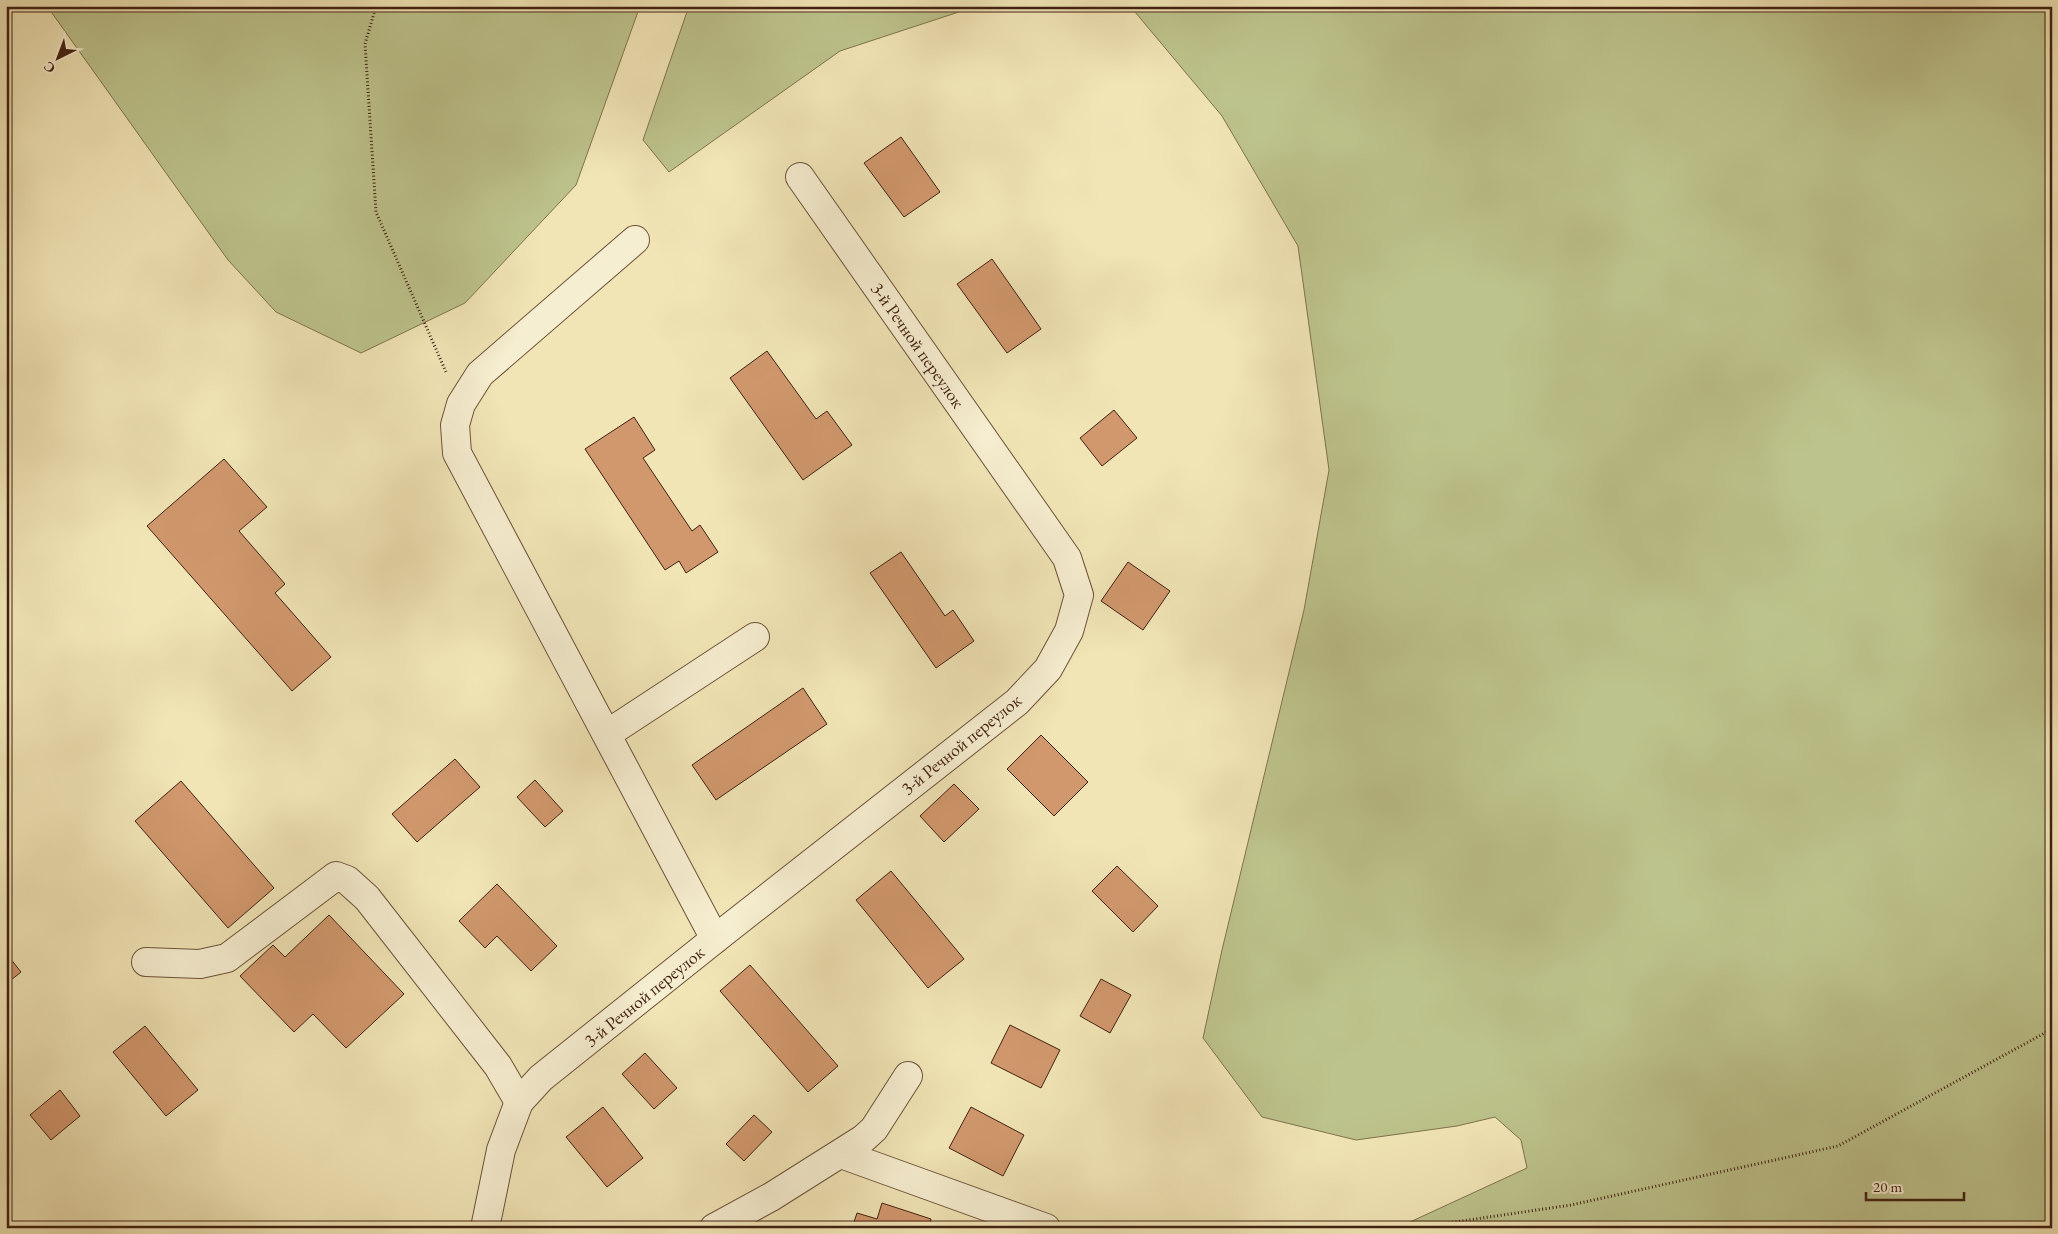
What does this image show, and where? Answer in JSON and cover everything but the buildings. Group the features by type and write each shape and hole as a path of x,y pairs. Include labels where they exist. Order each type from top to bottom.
{"street":[{"name":"3-й Речной переулок","path":"485,1228 501,1150 519,1102 541,1078 1017,702 1048,669 1069,631 1079,595 1067,558 800,177"},
{"path":"635,240 480,374 461,404 455,425 457,453 715,939"},
{"path":"607,734 755,637"},
{"path":"146,962 200,964 227,958 336,876 347,880 367,898 492,1058 519,1102"},
{"path":"714,1228 771,1197 841,1154 874,1129 908,1076"},
{"path":"841,1154 1046,1228"}],"path":[{"path":"376,6 365,44 376,212 461,404"},
{"path":"1414,1228 1571,1204 1838,1146 2052,1029"}],"green space":[{"path":"47,6 640,6 576,185 465,303 361,353 276,312 228,260"},
{"path":"689,6 977,6 840,51 669,172 643,140"},
{"path":"1130,6 2052,6 2052,1228 1397,1228 1527,1168 1521,1140 1495,1117 1457,1126 1356,1140 1262,1117 1203,1038 1222,950 1304,610 1329,470 1298,246 1222,116"}]}
